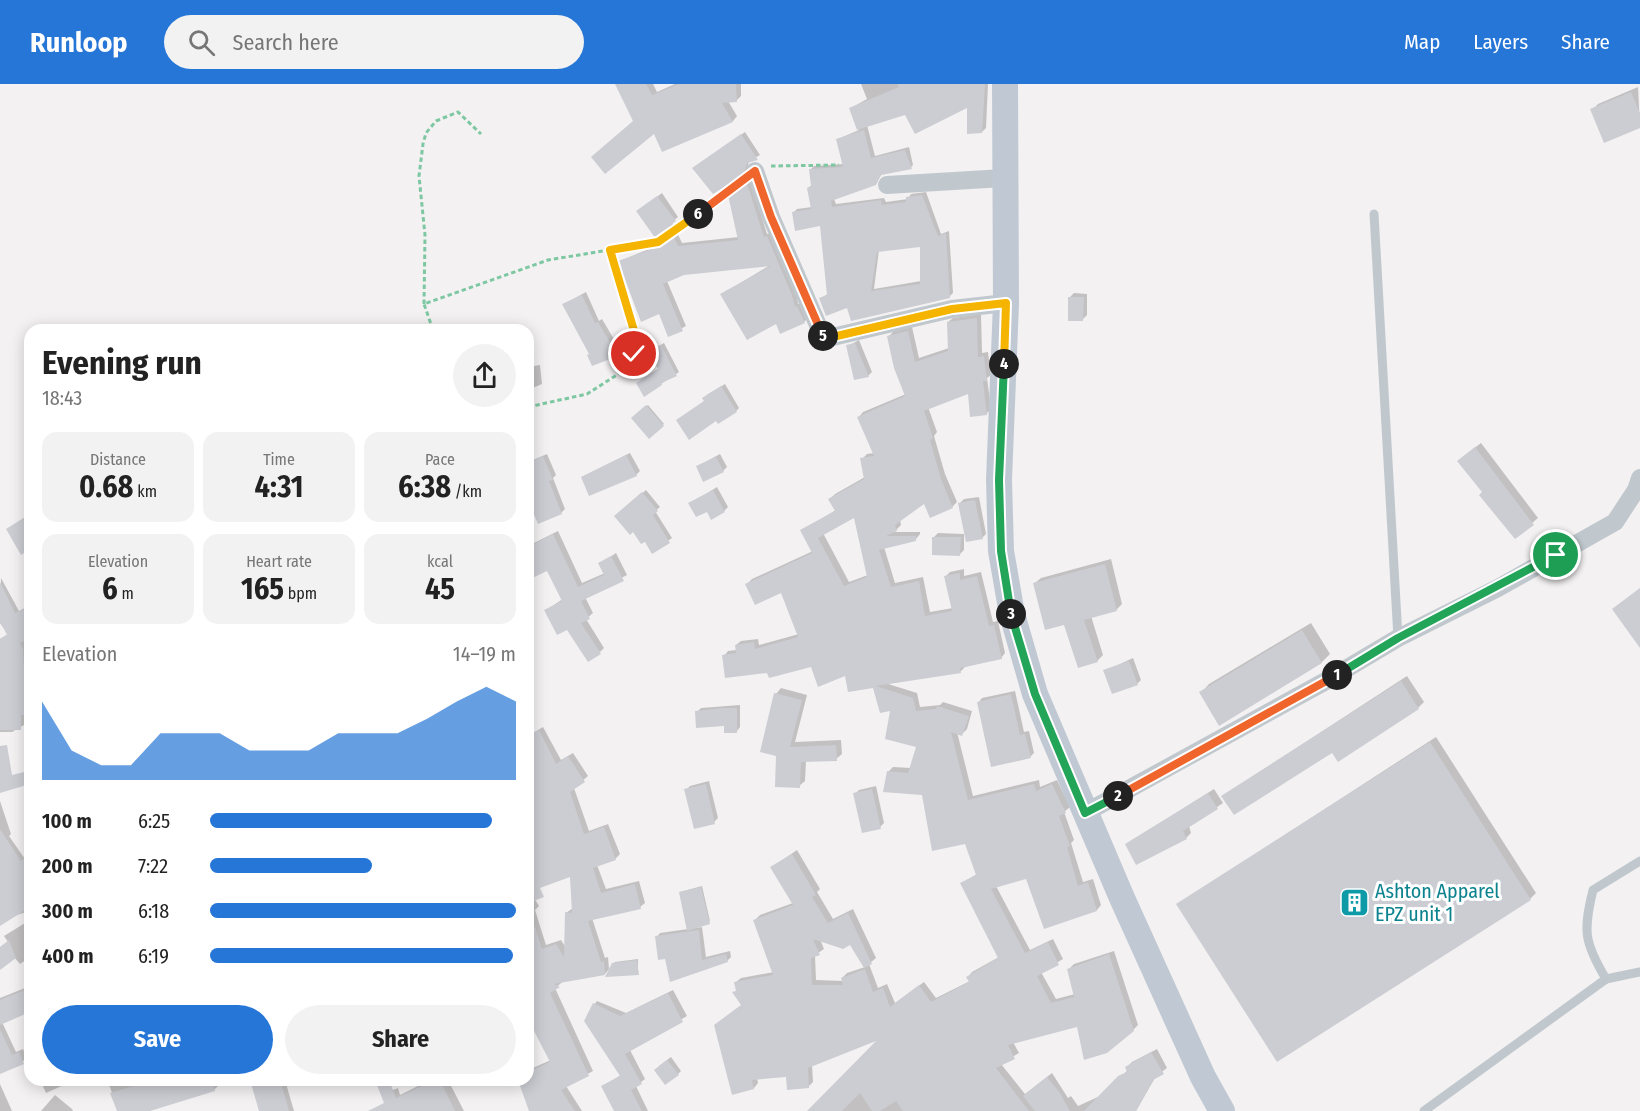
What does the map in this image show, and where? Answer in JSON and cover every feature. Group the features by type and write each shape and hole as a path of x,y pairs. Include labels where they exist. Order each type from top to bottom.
{"main road":[{"path":"1005,84 1006,303 999,480 1001,551 1012,614 1035,694 1085,813 1203,1077 1222,1111"}],"street":[{"path":"755,171 771,217 824,339 952,309 1006,303"},
{"path":"887,185 1004,178"},
{"path":"1085,813 1324,682 1398,638 1498,588 1615,522 1636,490 1640,478"}],"lane":[{"path":"1374,214 1398,638"},
{"path":"1606,979 1592,956 1585,922 1593,890 1640,861"},
{"path":"1424,1111 1606,979 1640,972"}],"path":[{"path":"431,324 424,304 425,235 419,176 426,133 436,121 458,112 481,134"},
{"path":"424,304 548,260 658,242 755,171 765,167 790,164 839,165"},
{"path":"534,406 587,394 623,371 634,354 635,334 610,250"}],"building":[{"path":"615,84 646,84 652,95 679,84 736,84 737,102 722,103 733,122 662,152 654,134 605,174 591,157 633,121"},
{"path":"897,84 985,84 982,133 967,134 967,108 915,134 905,115 857,130 849,108 899,87"},
{"path":"1631,92 1640,113 1640,128 1604,143 1590,109"},
{"path":"864,130 871,158 905,150 912,169 881,175 876,185 831,201 832,207 881,200 882,205 906,202 906,197 922,195 938,236 946,233 950,298 851,321 847,308 826,316 819,298 827,295 820,226 795,231 792,212 811,209 807,188 811,186 809,169 843,167 836,139","holes":["920,247 920,284 871,291 877,252"]},
{"path":"741,134 758,160 747,163 744,174 764,237 767,236 795,307 797,306 805,323 780,334 776,324 747,340 720,294 771,266 684,275 663,284 683,331 668,337 659,314 641,322 618,261 661,246 636,211 657,196 676,221 669,226 678,246 738,240 726,186 713,194 692,168"},
{"path":"582,295 595,323 598,322 618,356 592,366 587,355 589,354 562,304"},
{"path":"1068,297 1084,297 1083,321 1068,321"},
{"path":"977,318 978,357 984,356 987,381 983,381 987,415 970,417 968,394 924,411 933,438 930,440 941,479 953,508 930,518 924,504 895,525 897,531 886,536 916,536 916,541 879,550 891,587 919,581 925,616 952,611 944,576 960,573 960,580 977,576 989,626 994,625 1002,659 960,668 961,673 876,686 913,698 916,711 936,709 937,706 969,716 962,736 951,732 968,800 1034,784 1036,791 1052,784 1066,813 1059,816 1070,846 1067,847 1078,886 1088,882 1097,911 1044,929 1026,879 991,889 1025,953 1048,942 1059,965 1037,976 1051,1003 1074,997 1067,969 1109,954 1134,1031 1107,1053 1084,1060 1077,1027 1008,1045 1015,1059 996,1068 1029,1111 903,1111 896,1101 880,1111 872,1111 860,1093 842,1111 807,1111 876,1041 808,1068 809,1088 787,1090 786,1077 752,1080 754,1089 732,1095 714,1025 741,1005 732,992 736,991 734,982 773,975 753,920 793,905 770,867 792,854 816,895 812,897 828,923 848,913 872,964 864,968 850,945 843,949 813,939 820,955 811,958 812,985 843,985 841,978 865,969 873,992 883,988 890,1007 919,985 931,1002 969,982 966,977 998,958 960,883 976,875 965,844 932,851 922,795 883,792 887,771 908,773 916,747 885,739 890,711 880,713 873,688 848,692 845,676 818,687 811,667 769,678 767,673 725,678 722,655 736,653 735,645 754,642 755,649 798,637 781,593 755,605 745,584 812,553 800,530 835,511 828,499 864,479 860,458 874,456 857,417 905,396 894,368 887,336 908,331 915,362 948,351 947,322","holes":["854,518 867,577 844,586 818,538"]},
{"path":"855,343 869,377 854,380 846,345"},
{"path":"661,345 677,376 661,383 662,385 644,397 636,383 658,369 649,351"},
{"path":"721,386 737,412 718,424 716,421 689,440 676,420 704,401 702,398"},
{"path":"646,405 664,426 649,439 631,418"},
{"path":"1475,447 1534,525 1515,539 1479,495 1482,492 1457,461"},
{"path":"626,455 637,476 589,496 581,477"},
{"path":"543,456 553,480 549,481 562,514 538,524 534,514 534,460"},
{"path":"716,457 724,472 703,482 696,466"},
{"path":"713,490 725,512 711,520 707,512 696,517 688,503"},
{"path":"642,492 658,511 653,515 670,543 652,554 645,542 641,544 633,532 630,535 614,516"},
{"path":"975,500 983,539 966,542 958,503"},
{"path":"24,518 24,553 21,555 6,529"},
{"path":"553,534 578,587 604,575 598,563 611,556 624,581 581,601 590,619 581,623 601,654 588,662 567,630 557,635 544,610 562,601 547,571 534,577 534,544"},
{"path":"932,537 961,537 960,556 932,555"},
{"path":"1105,564 1117,611 1084,620 1098,662 1078,668 1064,625 1045,630 1033,583"},
{"path":"0,582 15,613 24,609 24,641 20,643 23,649 24,671 24,715 21,715 21,730 0,730 0,639 7,635 0,621"},
{"path":"1640,588 1640,648 1612,609"},
{"path":"1302,630 1322,663 1219,726 1199,692"},
{"path":"1129,661 1138,685 1112,694 1103,670"},
{"path":"1401,681 1419,709 1338,762 1332,753 1234,815 1221,796"},
{"path":"774,693 802,700 790,747 836,745 837,761 801,762 800,788 775,787 776,756 760,752"},
{"path":"1011,694 1020,735 1025,734 1031,758 991,767 977,702"},
{"path":"737,708 737,733 724,733 724,726 696,728 695,711"},
{"path":"539,730 556,764 568,756 585,782 570,792 584,834 604,827 616,860 593,868 601,893 635,884 641,909 588,921 601,962 604,961 605,975 554,984 560,987 550,993 589,1076 561,1090 575,1111 529,1111 520,1086 534,1086 534,1069 550,1062 534,1031 534,924 542,949 556,944 564,957 565,912 572,913 570,877 540,888 544,897 534,901 534,733"},
{"name":"Ashton Apparel EPZ unit 1","path":"1430,742 1531,900 1277,1062 1176,904"},
{"path":"7,745 12,775 24,772 24,786 0,793 0,746"},
{"path":"706,784 715,824 694,829 684,789"},
{"path":"872,789 881,829 862,833 853,793"},
{"path":"1208,793 1218,809 1183,831 1187,839 1136,865 1125,844"},
{"path":"0,829 21,861 24,858 24,911 0,926"},
{"path":"701,887 710,924 687,931 679,892"},
{"path":"699,930 702,960 726,954 728,962 670,982 665,959 658,960 655,936"},
{"path":"9,940 16,958 0,970 0,947"},
{"path":"637,960 639,975 605,977 612,963"},
{"path":"24,990 24,1015 0,1025 0,1000"},
{"path":"668,993 683,1022 625,1054 642,1084 631,1090 642,1111 614,1111 601,1086 620,1076 584,1021 593,1003 620,1016"},
{"path":"0,1029 12,1055 19,1052 24,1064 0,1074"},
{"path":"1151,1052 1164,1074 1153,1080 1136,1111 1084,1111 1118,1076 1127,1072 1125,1067"},
{"path":"667,1060 679,1075 665,1085 654,1070"},
{"path":"1047,1077 1060,1093 1070,1111 1035,1111 1023,1096"},
{"path":"134,1086 214,1086 215,1091 150,1111 117,1111 110,1093"},
{"path":"252,1086 282,1086 289,1111 259,1111"},
{"path":"377,1086 391,1086 396,1098 422,1086 443,1086 455,1111 368,1111 384,1103"}],"place":[{"name":"Ashton Apparel EPZ unit 1","path":"1354,902"}],"route":[{"path":"634,354 635,334 610,250 658,242 755,171 771,217 824,339 952,309 1006,303 999,480 1001,551 1012,614 1035,694 1085,813 1324,682 1398,638 1498,588 1556,555"}]}
